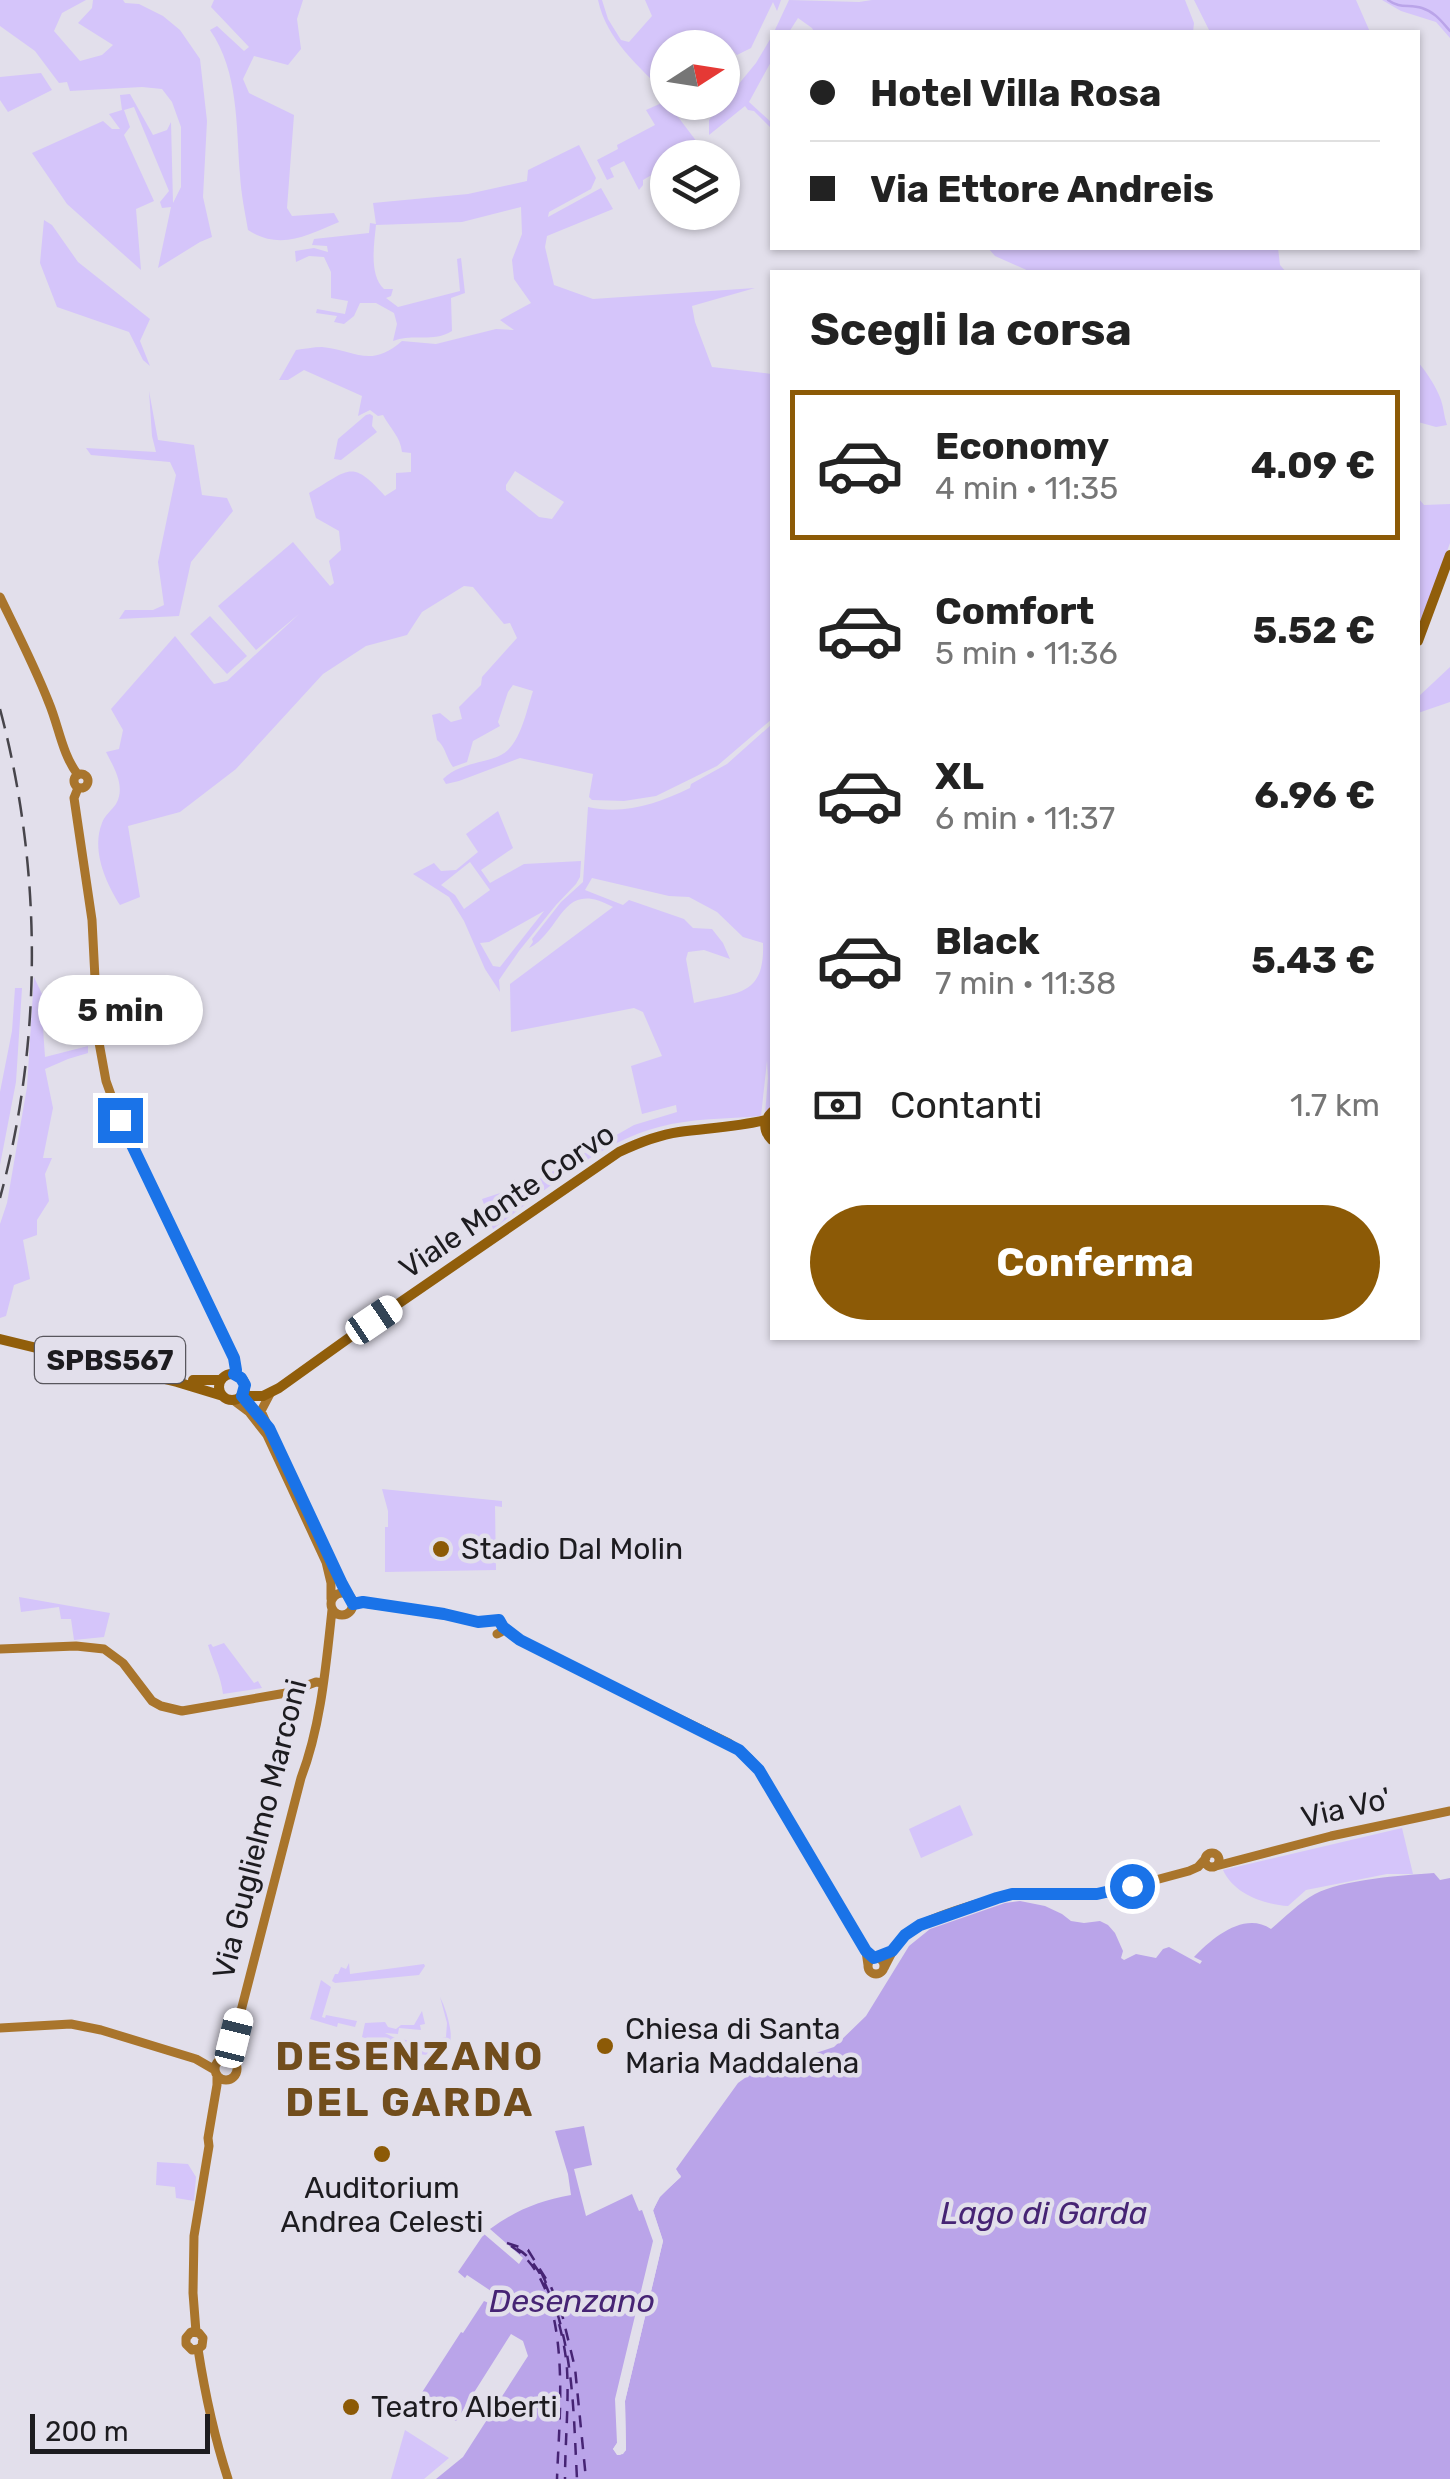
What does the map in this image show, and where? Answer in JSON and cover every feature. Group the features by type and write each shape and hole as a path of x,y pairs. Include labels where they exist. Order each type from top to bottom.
{"main road":[{"path":"1420,636 1450,555"},
{"name":"Viale Monte Corvo","path":"271,1392 619,1152 676,1132 768,1120"},
{"name":"SPBS567","path":"0,1336 196,1380 221,1380"},
{"name":"SPBS567","path":"0,1336 236,1394"},
{"path":"234,1374 221,1380 220,1390 262,1396 271,1392"},
{"name":"Via Guglielmo Marconi","path":"234,1374 241,1378 236,1394"},
{"path":"236,1394 259,1392 287,1381"}],"street":[{"path":"0,597 42,683 68,762 78,774 74,798 92,920 98,1037 106,1081 128,1136 234,1358 234,1374"},
{"name":"Via Guglielmo Marconi","path":"271,1392 261,1412 351,1600"},
{"name":"Via Guglielmo Marconi","path":"236,1394 269,1428"},
{"name":"Via Guglielmo Marconi","path":"212,2118 237,2068 234,2038 308,1759 323,1684 332,1605 326,1562 267,1435 236,1394"},
{"path":"345,1615 338,1615 332,1605 340,1593 351,1600 478,1622 715,1736 749,1758 759,1770 871,1958 870,1972 880,1973 892,1951"},
{"path":"330,1631 336,1620 352,1610 351,1600"},
{"path":"0,1649 104,1649 123,1664 152,1701 182,1712 286,1693 316,1682 323,1684"},
{"name":"Via Vo'","path":"892,1951 920,1925 1012,1894 1097,1894 1175,1876 1213,1862 1450,1811"},
{"path":"871,1958 892,1951"},
{"path":"0,2028 70,2024 218,2066 234,2062"},
{"name":"Via Guglielmo Marconi","path":"228,2479 198,2350 204,2340 196,2332 194,2250 218,2066 234,2038"},
{"path":"218,2066 224,2080 232,2078"}],"shaded area":[{"path":"0,0 86,0 62,13 54,31 80,61 102,55 113,45 78,23 92,8 93,0 139,4 180,30 200,59 207,121 203,197 212,237 158,268 171,207 162,208 160,202 169,191 134,107 124,110 130,127 124,135 154,201 136,209 141,270 67,204 32,153 103,121 112,129 120,129 109,114 122,110 120,95 130,94 153,135 167,130 171,122 173,203 181,187 181,127 172,102 162,89 70,91 67,82 59,83 35,51 0,26"},
{"path":"214,0 303,0 297,19 301,49 288,65 254,56 243,79 249,93 294,115 287,208 292,216 334,213 339,222 283,240 248,230 231,81 210,30 217,26 244,51 249,47 211,7"},
{"path":"598,0 602,0 621,40 629,42 652,16 645,0 781,0 777,11 773,2 751,48 740,54 740,30 650,30 650,78 616,40"},
{"path":"789,0 1185,0 1194,23 1193,30 813,30 798,18 790,30 775,30"},
{"path":"1194,0 1356,0 1369,30 1209,30"},
{"path":"1382,0 1450,0 1450,38 1436,22 1401,11"},
{"path":"770,39 770,64 749,102 770,121 770,127 754,111 745,106 740,110 740,82"},
{"path":"41,73 52,90 8,112 0,100 0,77"},
{"path":"652,120 680,120 695,140 650,140 650,176 643,180 639,190 624,161 610,168 614,177 607,180 597,160 655,125"},
{"path":"709,120 728,120 709,135"},
{"path":"579,145 596,178 591,189 549,212 548,217 601,188 613,209 547,236 545,247 554,285 593,299 755,288 692,306 712,367 770,374 770,721 717,766 656,796 592,800 589,797 593,774 520,758 446,784 443,779 451,773 508,750 520,730 533,691 513,685 498,722 500,726 473,741 467,762 453,767 437,740 432,715 440,713 451,722 462,719 459,707 517,638 510,623 504,624 473,587 464,586 422,612 407,635 366,646 323,674 236,769 180,812 128,826 140,897 120,905 105,877 98,844 103,820 116,804 120,791 106,752 119,749 123,730 111,709 175,636 214,684 227,681 299,614 256,650 218,606 293,542 330,586 334,583 329,561 341,550 339,531 316,518 309,493 342,474 357,472 385,496 396,489 396,473 411,472 411,453 402,452 383,415 370,410 358,416 362,396 304,370 288,380 279,380 296,350 322,347 372,356 402,341 436,344 496,329 514,330 500,320 531,303 514,279 512,260 522,234 521,207 462,222 376,225 376,276 384,289 393,289 386,298 398,307 460,291 457,259 461,258 465,293 451,298 452,331 438,336 393,341 397,324 394,313 376,303 360,303 354,316 344,324 334,322 337,316 316,313 317,309 345,314 348,301 331,298 331,272 324,257 309,256 296,262 295,251 314,248 328,252 327,246 312,245 314,239 369,233 370,223 376,224 373,203 468,194 527,181 528,170","holes":["515,471 564,502 552,519 539,517 506,490"]},
{"path":"44,220 52,225 78,262 150,319 140,341 150,366 129,332 57,307 40,263"},
{"path":"990,250 1278,250 1284,270 1026,270"},
{"path":"1420,365 1439,395 1447,425 1420,423"},
{"path":"149,391 158,440 194,445 202,495 227,498 233,511 191,562 179,616 119,619 125,610 153,610 164,605 158,562 176,475 170,462 91,455 86,448 156,452"},
{"path":"370,414 377,432 341,460 334,459 338,439"},
{"path":"1420,500 1424,505 1450,504 1450,543 1420,624"},
{"path":"210,616 247,656 227,674 190,634"},
{"path":"1450,667 1450,702 1420,712 1420,695"},
{"path":"770,726 770,1109 765,1114 767,1061 761,1116 684,1122 636,1134 572,1170 493,1229 482,1199 534,1182 634,1125 677,1112 676,1105 642,1114 631,1066 662,1056 643,1012 634,1008 511,1032 510,984 613,907 596,900 573,902 529,948 561,902 583,882 588,807 627,809 653,803 690,788 727,764","holes":["592,878 689,897 717,912 743,937 763,943 759,974 745,989 694,1003 688,952 704,950 730,959 712,929 693,928 684,919 629,900 623,905 585,890"]},
{"path":"498,811 513,848 481,870 490,883 524,864 581,861 576,884 519,951 499,980 500,992 449,897 413,874 434,863 441,871 456,870 478,852 466,834","holes":["470,862 490,890 464,909 455,895 441,885","544,911 500,967 493,966 480,943 489,942"]},
{"path":"34,977 49,1009 42,1013 45,1057 88,1046 88,1053 45,1069 53,1108 43,1158 52,1158 45,1174 49,1201 37,1220 37,1235 23,1240 30,1279 14,1285 6,1316 0,1318 0,1224 27,1087"},
{"path":"15,988 22,988 16,1082 0,1165 0,1092 12,1031"},
{"name":"Stadio Dal Molin","path":"382,1489 502,1501 502,1507 495,1506 496,1570 385,1572 388,1511"},
{"path":"19,1597 110,1613 104,1637 74,1640 71,1619 61,1619 59,1607 21,1612"},
{"path":"224,1643 262,1688 223,1694 208,1645"},
{"path":"960,1805 973,1835 921,1858 909,1829"},
{"path":"1402,1828 1413,1874 1387,1874 1306,1890 1288,1906 1250,1896 1234,1885 1223,1870"},
{"path":"349,1963 350,1974 425,1966 419,1975 332,1981 341,1967 346,1969"},
{"path":"321,1980 331,1987 322,2017 357,2021 355,2027 338,2023 337,2027 310,2019"},
{"path":"440,1997 450,2028 450,2043 443,2051 418,2054 362,2037 365,2023 385,2022 396,2029 401,2025 414,2025 422,2011 425,2024 420,2025 421,2030 399,2028 398,2034 385,2033 397,2039 440,2046 439,2039 446,2037 447,2023"},
{"path":"157,2162 188,2164 196,2177 194,2201 176,2198 175,2187 156,2185"},
{"path":"405,2430 449,2458 424,2479 391,2479"}],"water":[{"name":"Lago di Garda","path":"1434,1873 1440,1880 1450,1878 1450,2479 436,2479 463,2457 528,2356 523,2341 511,2334 456,2421 419,2397 484,2301 491,2304 497,2295 458,2272 484,2234 519,2264 523,2258 490,2229 528,2207 571,2195 555,2131 584,2126 592,2165 574,2169 586,2216 632,2194 653,2241 615,2399 617,2443 613,2449 620,2455 626,2450 625,2401 663,2241 653,2211 659,2197 681,2177 676,2169 738,2083 749,2075 834,2047 866,2016 909,1946 930,1929 1020,1901 1045,1906 1071,1921 1100,1921 1108,1925 1115,1933 1124,1960 1136,1954 1156,1958 1169,1947 1200,1964 1202,1961 1194,1957 1230,1929 1251,1923 1271,1929 1303,1902 1326,1889 1373,1879"}],"pier":[{"path":"679,2174 653,2210 663,2241 625,2401 626,2450 618,2455 613,2449 617,2443 618,2452 622,2452 618,2398 656,2241 644,2206 658,2239 649,2209 656,2194"}],"waterway":[{"path":"1388,0 1427,10 1450,31"}],"ferry route":[{"path":"507,2243 528,2250 561,2310 575,2368 586,2479"},
{"path":"511,2246 531,2265 545,2290 554,2320 560,2387 557,2479"},
{"path":"517,2249 537,2269 563,2339 567,2383 565,2479"},
{"path":"541,2272 566,2348 577,2479"}],"railway":[{"path":"0,709 24,830 32,954 24,1077 0,1198"}],"place":[{"name":"Stadio Dal Molin","path":"441,1549"},
{"name":"Chiesa di Santa Maria Maddalena","path":"605,2046"},
{"name":"Auditorium Andrea Celesti","path":"382,2154"},
{"name":"Teatro Alberti","path":"351,2407"}],"district":[{"name":"DESENZANO DEL GARDA","path":"410,2079"}],"route":[{"path":"120,1120 234,1358 234,1374 245,1385 242,1396 269,1428 353,1604 363,1602 478,1622 499,1620 520,1640 549,1656 739,1750 759,1770 866,1951 874,1958 892,1951 920,1925 997,1898 1012,1894 1097,1894 1132,1886"}],"water label":[{"name":"Desenzano","path":"572,2301"}]}
